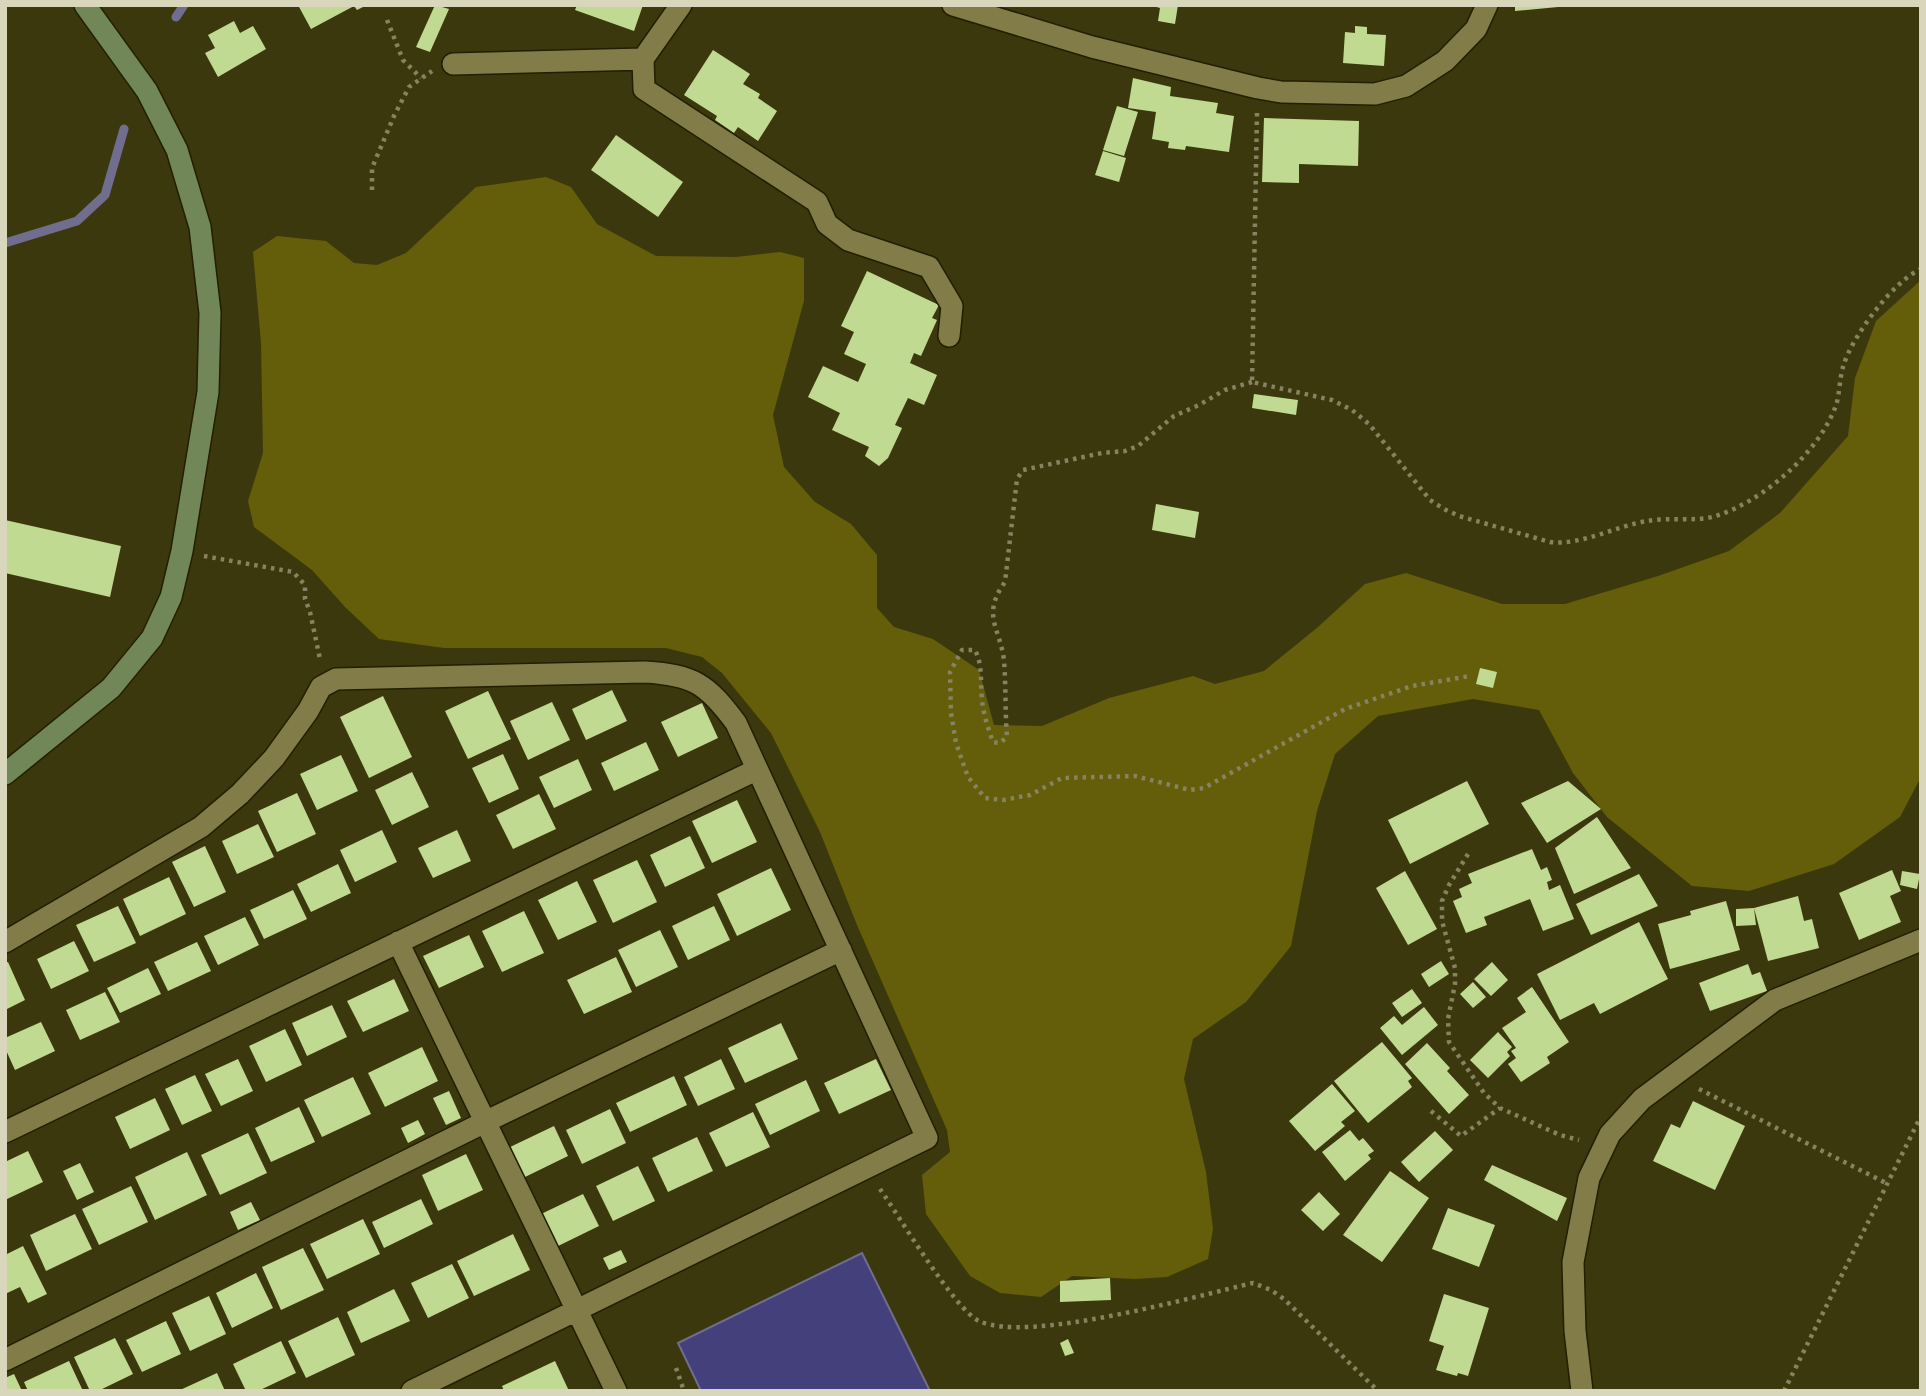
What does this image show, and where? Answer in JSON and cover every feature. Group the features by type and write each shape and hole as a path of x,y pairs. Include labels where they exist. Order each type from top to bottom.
{"street":[{"path":"5,774 111,688 152,638 171,597 182,551 208,392 210,313 200,228 177,150 147,91 85,5"},
{"path":"681,5 643,59 645,89 817,202 827,224 848,240 929,267 952,306 949,336"},
{"path":"953,5 1092,47 1258,88 1281,92 1375,94 1406,86 1445,61 1476,29 1487,5"},
{"path":"453,64 643,59"},
{"path":"5,942 201,827 240,794 274,758 321,687 336,679 493,674 672,674 697,682 717,698 736,723 927,1138 412,1391"},
{"path":"5,1132 756,770"},
{"path":"1582,1391 1575,1331 1573,1262 1589,1178 1610,1134 1642,1099 1775,1000 1921,940"},
{"path":"398,942 616,1391"},
{"path":"5,1360 485,1122 841,950"}],"path":[{"path":"387,20 403,60 421,78"},
{"path":"372,190 372,168 409,88 429,72 453,64"},
{"path":"1252,382 1258,88"},
{"path":"1470,676 1412,686 1345,709 1204,788 1190,790 1135,776 1062,778 1030,795 1003,800 985,798 968,777 956,743 951,713 950,672 962,650 975,650 980,660 982,701 993,742 1000,743 1007,737 1003,658 993,624 995,596 1005,582 1017,479 1023,470 1132,449 1174,416 1225,390 1252,382 1308,393 1332,400 1352,410 1368,424 1430,500 1458,516 1561,544 1640,522 1664,518 1713,517 1734,509 1773,484 1814,444 1836,407 1847,354 1899,283 1921,269"},
{"path":"182,551 293,572 304,585 316,646 327,683"},
{"path":"1468,854 1442,901 1442,921 1455,968 1455,984 1448,1019 1449,1042 1484,1093 1500,1108 1560,1135 1604,1147"},
{"path":"1673,1076 1886,1183"},
{"path":"1432,1111 1461,1136 1500,1108"},
{"path":"1784,1391 1921,1116"},
{"path":"866,1168 959,1304 979,1321 1009,1328 1076,1323 1253,1283 1284,1299 1378,1391"},
{"path":"676,1368 684,1391"}],"shaded area":[{"path":"546,177 571,187 597,224 656,256 736,257 780,252 804,258 804,301 773,415 784,467 815,502 851,524 877,555 877,608 894,627 933,639 979,670 994,725 1042,726 1109,698 1193,676 1215,684 1264,671 1365,584 1406,573 1502,604 1565,604 1729,551 1780,513 1848,436 1855,378 1876,321 1921,280 1921,777 1900,817 1834,864 1749,891 1692,886 1607,817 1573,773 1539,710 1473,699 1378,716 1335,754 1317,811 1291,946 1246,1002 1193,1039 1184,1079 1206,1172 1213,1229 1208,1259 1167,1277 1135,1279 1072,1276 1041,1297 1000,1293 970,1276 926,1214 922,1175 950,1152 947,1130 857,925 820,832 771,733 722,673 702,657 666,648 444,648 379,639 345,607 312,570 254,527 248,501 263,453 261,343 253,252 277,236 326,241 354,263 377,265 406,253 476,187"},
{"path":"862,1253 930,1391 701,1391 678,1343"}],"building":[{"path":"298,5 367,5 357,10 354,6 311,29"},
{"path":"435,5 449,9 430,52 416,47"},
{"path":"577,5 643,5 634,31 575,10"},
{"path":"1150,5 1178,5 1175,24 1158,21 1160,8"},
{"path":"1515,5 1558,5 1558,7 1515,11"},
{"path":"234,21 240,33 253,26 266,49 218,77 205,53 215,48 208,35"},
{"path":"1355,26 1367,27 1367,34 1386,35 1384,66 1343,63 1345,32 1355,33"},
{"path":"713,50 750,74 743,84 760,94 758,98 777,111 758,141 738,127 734,133 715,120 717,116 684,95"},
{"path":"1133,78 1171,87 1170,96 1218,103 1216,113 1234,116 1229,152 1186,146 1185,150 1168,148 1169,142 1152,139 1156,112 1128,108"},
{"path":"1117,106 1138,112 1124,156 1103,150"},
{"path":"1264,118 1359,121 1358,166 1299,164 1299,183 1262,182"},
{"path":"616,135 683,182 658,217 591,170"},
{"path":"1103,151 1126,158 1119,182 1095,175"},
{"path":"867,271 939,305 932,318 937,320 921,356 914,353 910,363 937,375 924,405 908,398 895,425 902,428 888,458 879,466 865,456 869,447 832,430 840,413 808,397 823,366 858,382 866,364 844,354 854,332 841,326"},
{"path":"1254,394 1298,400 1296,415 1252,408"},
{"path":"1156,504 1199,512 1195,538 1152,530"},
{"path":"5,520 121,546 110,597 5,573"},
{"path":"1480,668 1497,672 1493,688 1476,684"},
{"path":"612,690 627,721 586,740 572,709"},
{"path":"488,691 511,739 468,759 445,711"},
{"path":"383,696 412,757 369,778 340,717"},
{"path":"552,702 570,740 528,760 510,721"},
{"path":"702,703 718,738 678,757 661,722"},
{"path":"646,742 659,770 614,791 601,763"},
{"path":"503,754 519,789 489,803 472,768"},
{"path":"341,755 358,791 317,810 300,774"},
{"path":"578,759 592,790 554,808 539,777"},
{"path":"412,772 429,807 392,825 375,790"},
{"path":"1467,781 1489,824 1410,864 1388,820"},
{"path":"1568,781 1601,809 1547,843 1521,803"},
{"path":"297,793 316,834 277,852 258,811"},
{"path":"539,794 556,829 513,849 496,815"},
{"path":"737,800 757,842 712,863 692,821"},
{"path":"1597,817 1631,868 1574,894 1555,848"},
{"path":"258,824 274,857 237,874 222,841"},
{"path":"382,830 397,862 355,882 340,850"},
{"path":"457,830 471,861 433,878 418,848"},
{"path":"690,836 705,868 665,887 650,855"},
{"path":"205,846 226,892 194,907 172,862"},
{"path":"1532,849 1541,870 1547,867 1552,880 1547,882 1549,890 1560,885 1574,919 1543,931 1530,899 1484,917 1487,925 1466,933 1453,901 1462,897 1459,889 1472,883 1468,874"},
{"path":"637,860 657,902 613,923 593,880"},
{"path":"338,864 351,893 311,912 297,884"},
{"path":"771,868 791,910 737,936 717,894"},
{"path":"1892,870 1901,891 1890,896 1901,922 1859,940 1839,893"},
{"path":"1405,871 1437,929 1408,945 1376,888"},
{"path":"1902,871 1920,874 1917,889 1900,885"},
{"path":"1639,874 1658,906 1591,935 1576,904"},
{"path":"169,877 186,914 140,936 123,899"},
{"path":"577,881 597,922 558,940 538,900"},
{"path":"293,890 307,919 264,939 250,910"},
{"path":"1798,896 1804,921 1812,919 1819,948 1768,961 1754,908"},
{"path":"1726,901 1740,950 1670,969 1658,924"},
{"path":"118,906 136,943 94,962 76,925"},
{"path":"714,906 730,940 688,960 672,926"},
{"path":"1754,908 1756,925 1736,926 1736,909"},
{"path":"524,911 544,953 502,972 482,931"},
{"path":"245,917 259,945 218,965 204,936"},
{"path":"1639,922 1668,979 1600,1014 1594,1003 1560,1020 1537,974"},
{"path":"660,930 678,967 636,987 618,950"},
{"path":"469,935 484,967 439,988 423,956"},
{"path":"74,941 89,971 51,989 37,959"},
{"path":"197,942 211,971 168,991 154,962"},
{"path":"616,957 632,992 584,1014 567,980"},
{"path":"1441,961 1449,974 1429,987 1421,974"},
{"path":"8,962 25,1000 5,1010 5,963"},
{"path":"1492,962 1508,980 1491,996 1474,979"},
{"path":"1748,964 1752,975 1760,972 1767,991 1710,1011 1699,983"},
{"path":"148,968 161,994 120,1013 107,988"},
{"path":"394,979 409,1011 363,1032 347,1001"},
{"path":"1473,982 1486,997 1473,1008 1460,994"},
{"path":"1532,987 1569,1042 1547,1057 1550,1063 1521,1082 1508,1064 1516,1058 1511,1051 1516,1048 1502,1028 1526,1012 1517,998"},
{"path":"1412,989 1422,1003 1402,1017 1392,1003"},
{"path":"105,992 120,1022 80,1040 66,1010"},
{"path":"332,1005 347,1037 307,1056 292,1023"},
{"path":"1424,1007 1438,1025 1402,1055 1380,1028 1394,1016 1402,1025"},
{"path":"41,1022 55,1051 15,1070 5,1048 5,1038"},
{"path":"781,1023 798,1059 745,1083 728,1048"},
{"path":"285,1029 302,1065 266,1082 249,1046"},
{"path":"1498,1032 1512,1047 1507,1052 1510,1056 1488,1078 1470,1060"},
{"path":"1382,1042 1412,1078 1408,1081 1412,1087 1368,1123 1334,1081"},
{"path":"1427,1043 1450,1068 1447,1071 1469,1095 1449,1114 1405,1064"},
{"path":"422,1047 438,1081 385,1107 368,1073"},
{"path":"238,1059 253,1091 221,1106 205,1074"},
{"path":"721,1059 735,1089 698,1106 684,1077"},
{"path":"876,1059 891,1090 839,1114 824,1083"},
{"path":"195,1075 212,1111 182,1125 165,1089"},
{"path":"674,1076 687,1105 630,1132 616,1103"},
{"path":"353,1077 371,1114 322,1137 304,1100"},
{"path":"806,1080 820,1111 770,1135 755,1104"},
{"path":"1332,1084 1355,1111 1341,1122 1345,1126 1315,1151 1289,1121"},
{"path":"449,1091 461,1118 446,1125 433,1098"},
{"path":"155,1098 170,1130 130,1149 115,1117"},
{"path":"1693,1101 1745,1126 1715,1190 1653,1161 1671,1124 1680,1128"},
{"path":"299,1107 315,1142 271,1162 255,1128"},
{"path":"610,1109 626,1143 582,1164 566,1130"},
{"path":"753,1112 770,1147 726,1167 709,1133"},
{"path":"418,1120 425,1134 408,1143 401,1128"},
{"path":"554,1126 568,1156 523,1178 508,1148"},
{"path":"1350,1130 1359,1141 1363,1138 1374,1151 1368,1155 1371,1159 1345,1181 1322,1152"},
{"path":"1435,1131 1453,1150 1419,1182 1401,1162"},
{"path":"248,1133 267,1173 220,1195 201,1155"},
{"path":"697,1137 713,1171 668,1192 652,1158"},
{"path":"28,1151 43,1182 5,1200 5,1162"},
{"path":"187,1152 207,1195 155,1220 135,1177"},
{"path":"466,1154 483,1190 438,1211 422,1175"},
{"path":"80,1163 94,1192 77,1200 63,1171"},
{"path":"1492,1165 1567,1198 1557,1221 1484,1180"},
{"path":"638,1166 655,1201 613,1221 596,1186"},
{"path":"1390,1171 1429,1198 1382,1262 1343,1235"},
{"path":"131,1186 148,1222 99,1245 82,1209"},
{"path":"1319,1192 1340,1214 1323,1231 1301,1210"},
{"path":"583,1194 599,1226 554,1248 539,1215"},
{"path":"421,1199 433,1224 384,1248 372,1222"},
{"path":"251,1202 260,1220 238,1230 230,1212"},
{"path":"1448,1208 1495,1225 1479,1267 1432,1249"},
{"path":"75,1214 92,1249 46,1271 30,1235"},
{"path":"363,1219 380,1254 327,1279 310,1244"},
{"path":"513,1234 530,1270 474,1296 457,1261"},
{"path":"23,1246 47,1294 28,1303 20,1287 5,1294 5,1255"},
{"path":"303,1248 324,1290 281,1310 262,1267"},
{"path":"621,1250 627,1262 609,1270 603,1258"},
{"path":"452,1264 469,1298 428,1318 411,1283"},
{"path":"256,1273 273,1308 232,1328 216,1293"},
{"path":"1110,1278 1111,1300 1060,1302 1060,1281"},
{"path":"394,1289 410,1321 361,1343 347,1312"},
{"path":"1444,1294 1489,1308 1468,1376 1436,1370 1444,1346 1429,1341"},
{"path":"209,1296 226,1334 190,1351 172,1313"},
{"path":"338,1317 355,1355 306,1378 288,1341"},
{"path":"166,1321 181,1354 142,1372 126,1340"},
{"path":"115,1338 133,1374 98,1391 90,1391 74,1357"},
{"path":"1068,1339 1074,1353 1065,1356 1060,1343"},
{"path":"281,1341 296,1373 258,1391 246,1391 233,1364"},
{"path":"69,1361 83,1391 28,1391 24,1382"},
{"path":"555,1361 569,1391 504,1391 502,1386"},
{"path":"217,1373 225,1391 178,1391"},
{"path":"14,1374 22,1391 5,1391 5,1378"}],"waterway":[{"path":"176,17 184,5"},
{"path":"5,243 77,221 105,195 124,129"}]}
